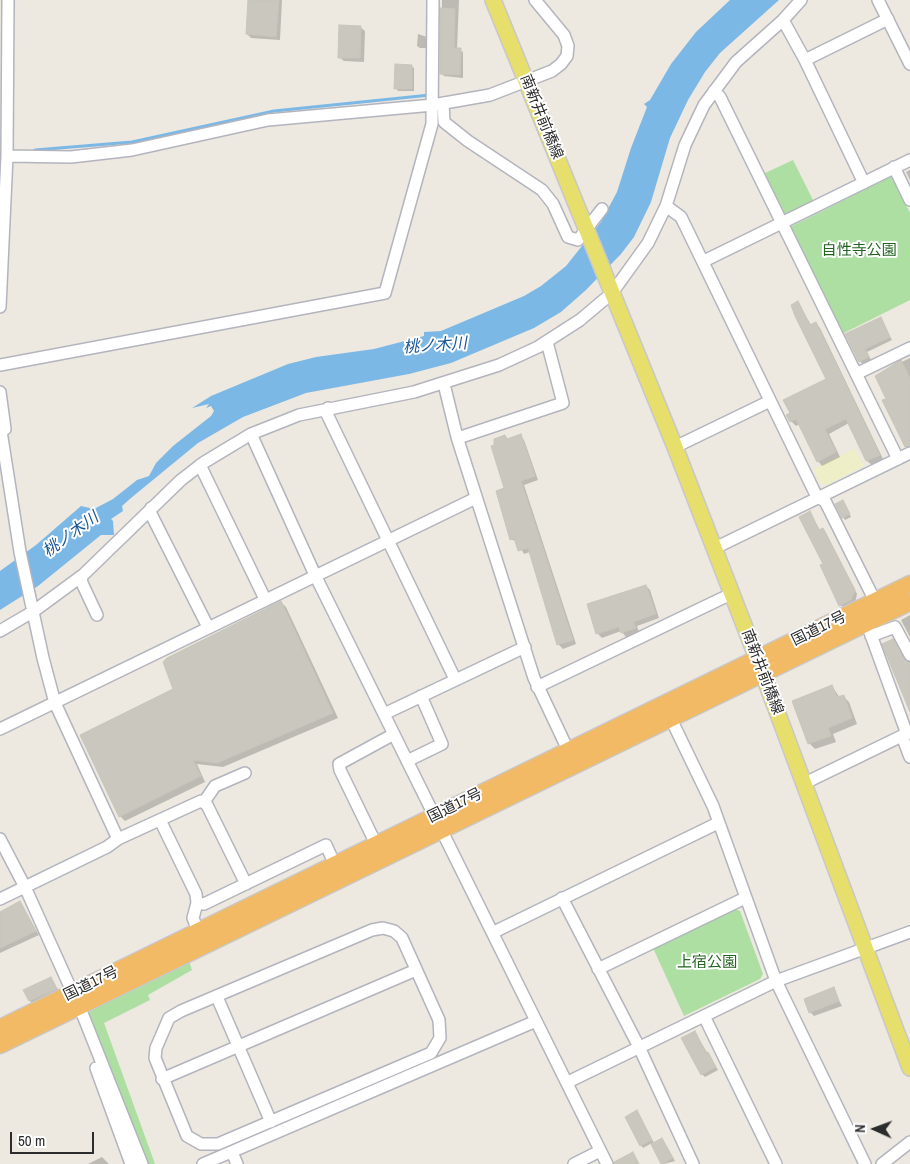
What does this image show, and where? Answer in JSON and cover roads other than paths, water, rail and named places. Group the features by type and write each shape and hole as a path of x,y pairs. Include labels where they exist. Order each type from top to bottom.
{"highway":[{"name":"国道17号","path":"0,1028 76,999 438,823 671,719 875,601 910,584"},
{"name":"国道17号","path":"0,1045 76,999 198,931 376,844 438,823 568,750 760,666 869,630 892,611 910,602"}],"main road":[{"name":"南新井前橋線","path":"494,0 675,447 805,782 910,1068"}],"street":[{"path":"0,307 7,156 3,108 8,0"},
{"path":"433,0 438,104 444,122 468,141 542,190 553,204 568,237 578,240 587,232 602,209"},
{"path":"7,156 71,157 132,150 268,120 438,104 490,95 527,81 562,64 567,56 568,46 564,35 535,0"},
{"path":"0,630 34,612 81,577 151,508 200,465 251,434 299,416 328,408 414,392 499,366 547,342 580,320 609,286 644,250 666,206 685,145 704,105 736,62 783,20 801,0"},
{"path":"878,0 910,64"},
{"path":"805,60 888,19"},
{"path":"783,20 788,26 864,182"},
{"path":"714,92 720,97 898,459"},
{"path":"0,365 385,293 438,104"},
{"path":"704,261 910,160"},
{"path":"894,167 910,200"},
{"path":"666,206 681,217 817,497 825,501 875,601"},
{"path":"458,438 563,403 547,342"},
{"path":"856,374 909,350"},
{"path":"444,384 476,498 537,687 568,750"},
{"path":"0,392 5,429 1,431 20,552 28,597 32,600 43,658 55,702 118,839"},
{"path":"675,447 770,401"},
{"path":"328,408 327,414 456,679"},
{"path":"251,434 316,575 607,1164"},
{"path":"713,549 910,453"},
{"path":"200,465 265,599"},
{"path":"0,729 476,498"},
{"path":"151,508 150,512 208,627"},
{"path":"81,577 97,615"},
{"path":"537,687 731,594"},
{"path":"892,611 910,647"},
{"path":"910,655 895,627 869,630 906,734 910,757"},
{"path":"384,714 525,647"},
{"path":"408,761 442,744 421,696"},
{"path":"671,719 713,806 776,981 865,1164"},
{"path":"376,844 340,770 339,764 394,734"},
{"path":"805,782 906,734"},
{"path":"204,802 215,786 245,772"},
{"path":"0,899 118,839 196,802 204,802"},
{"path":"204,802 246,884"},
{"path":"160,820 196,894 198,903 193,918 198,931"},
{"path":"494,932 718,823"},
{"path":"0,839 25,887 76,999 142,1164"},
{"path":"198,903 204,904 326,845 335,864"},
{"path":"562,898 638,1047 693,1164"},
{"path":"598,969 745,898"},
{"path":"383,928 394,931 402,938 416,970 440,1028 437,1044 430,1053 218,1144 207,1146 196,1142 184,1130 156,1063 155,1051 169,1018 372,930 383,928"},
{"path":"568,1082 776,981 910,932"},
{"path":"162,1079 416,970"},
{"path":"217,997 271,1122"},
{"path":"76,999 107,1100 131,1164"},
{"path":"704,1016 775,1164"},
{"path":"203,1164 536,1021"},
{"path":"882,1164 910,1142"},
{"path":"574,1164 600,1151"},
{"path":"232,1152 237,1164"}],"water":[{"name":"桃ノ木川","path":"730,0 779,0 720,53 705,72 688,100 670,138 651,202 634,237 621,254 586,290 561,312 534,328 451,363 409,374 306,393 243,417 198,443 122,506 123,511 111,519 113,521 114,535 101,535 38,586 0,610 0,571 36,545 81,506 94,509 113,499 137,480 149,476 156,463 173,446 211,416 214,411 211,406 206,408 209,404 192,408 211,396 288,364 316,357 374,349 424,336 424,332 441,331 524,296 541,286 566,266 601,222 617,192 647,107 644,104 650,100 671,64 696,32"}],"waterway":[{"path":"35,150 132,142 274,111 430,95"}],"park label":[{"name":"自性寺公園","path":"859,251"},
{"name":"上宿公園","path":"707,963"}]}
